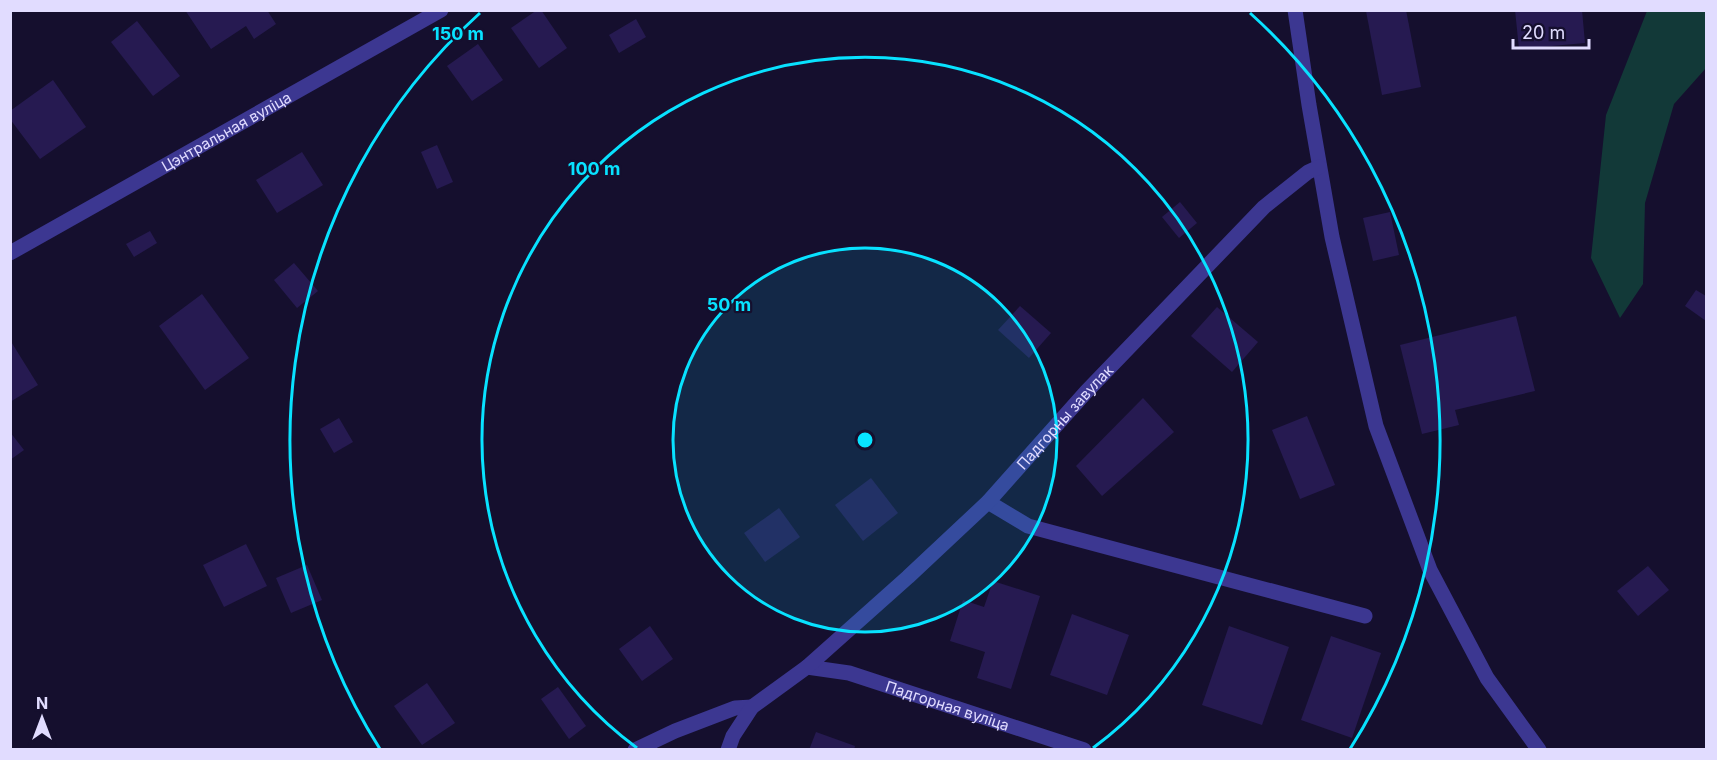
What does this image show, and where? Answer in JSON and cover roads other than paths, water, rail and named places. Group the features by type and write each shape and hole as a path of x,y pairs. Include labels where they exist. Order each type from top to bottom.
{"street":[{"name":"Цэнтральная вуліца","path":"10,253 441,10"},
{"path":"1295,10 1332,237 1376,426 1430,570 1487,678 1539,750"},
{"name":"Падгорны завулак","path":"752,708 807,667 988,502 1086,392 1264,207 1308,172 1319,167"},
{"path":"988,502 1028,526 1365,616"},
{"name":"Падгорная вуліца","path":"807,667 849,673 1084,750"},
{"path":"635,750 675,731 735,708 752,708"},
{"path":"728,750 733,736 752,708"}]}
